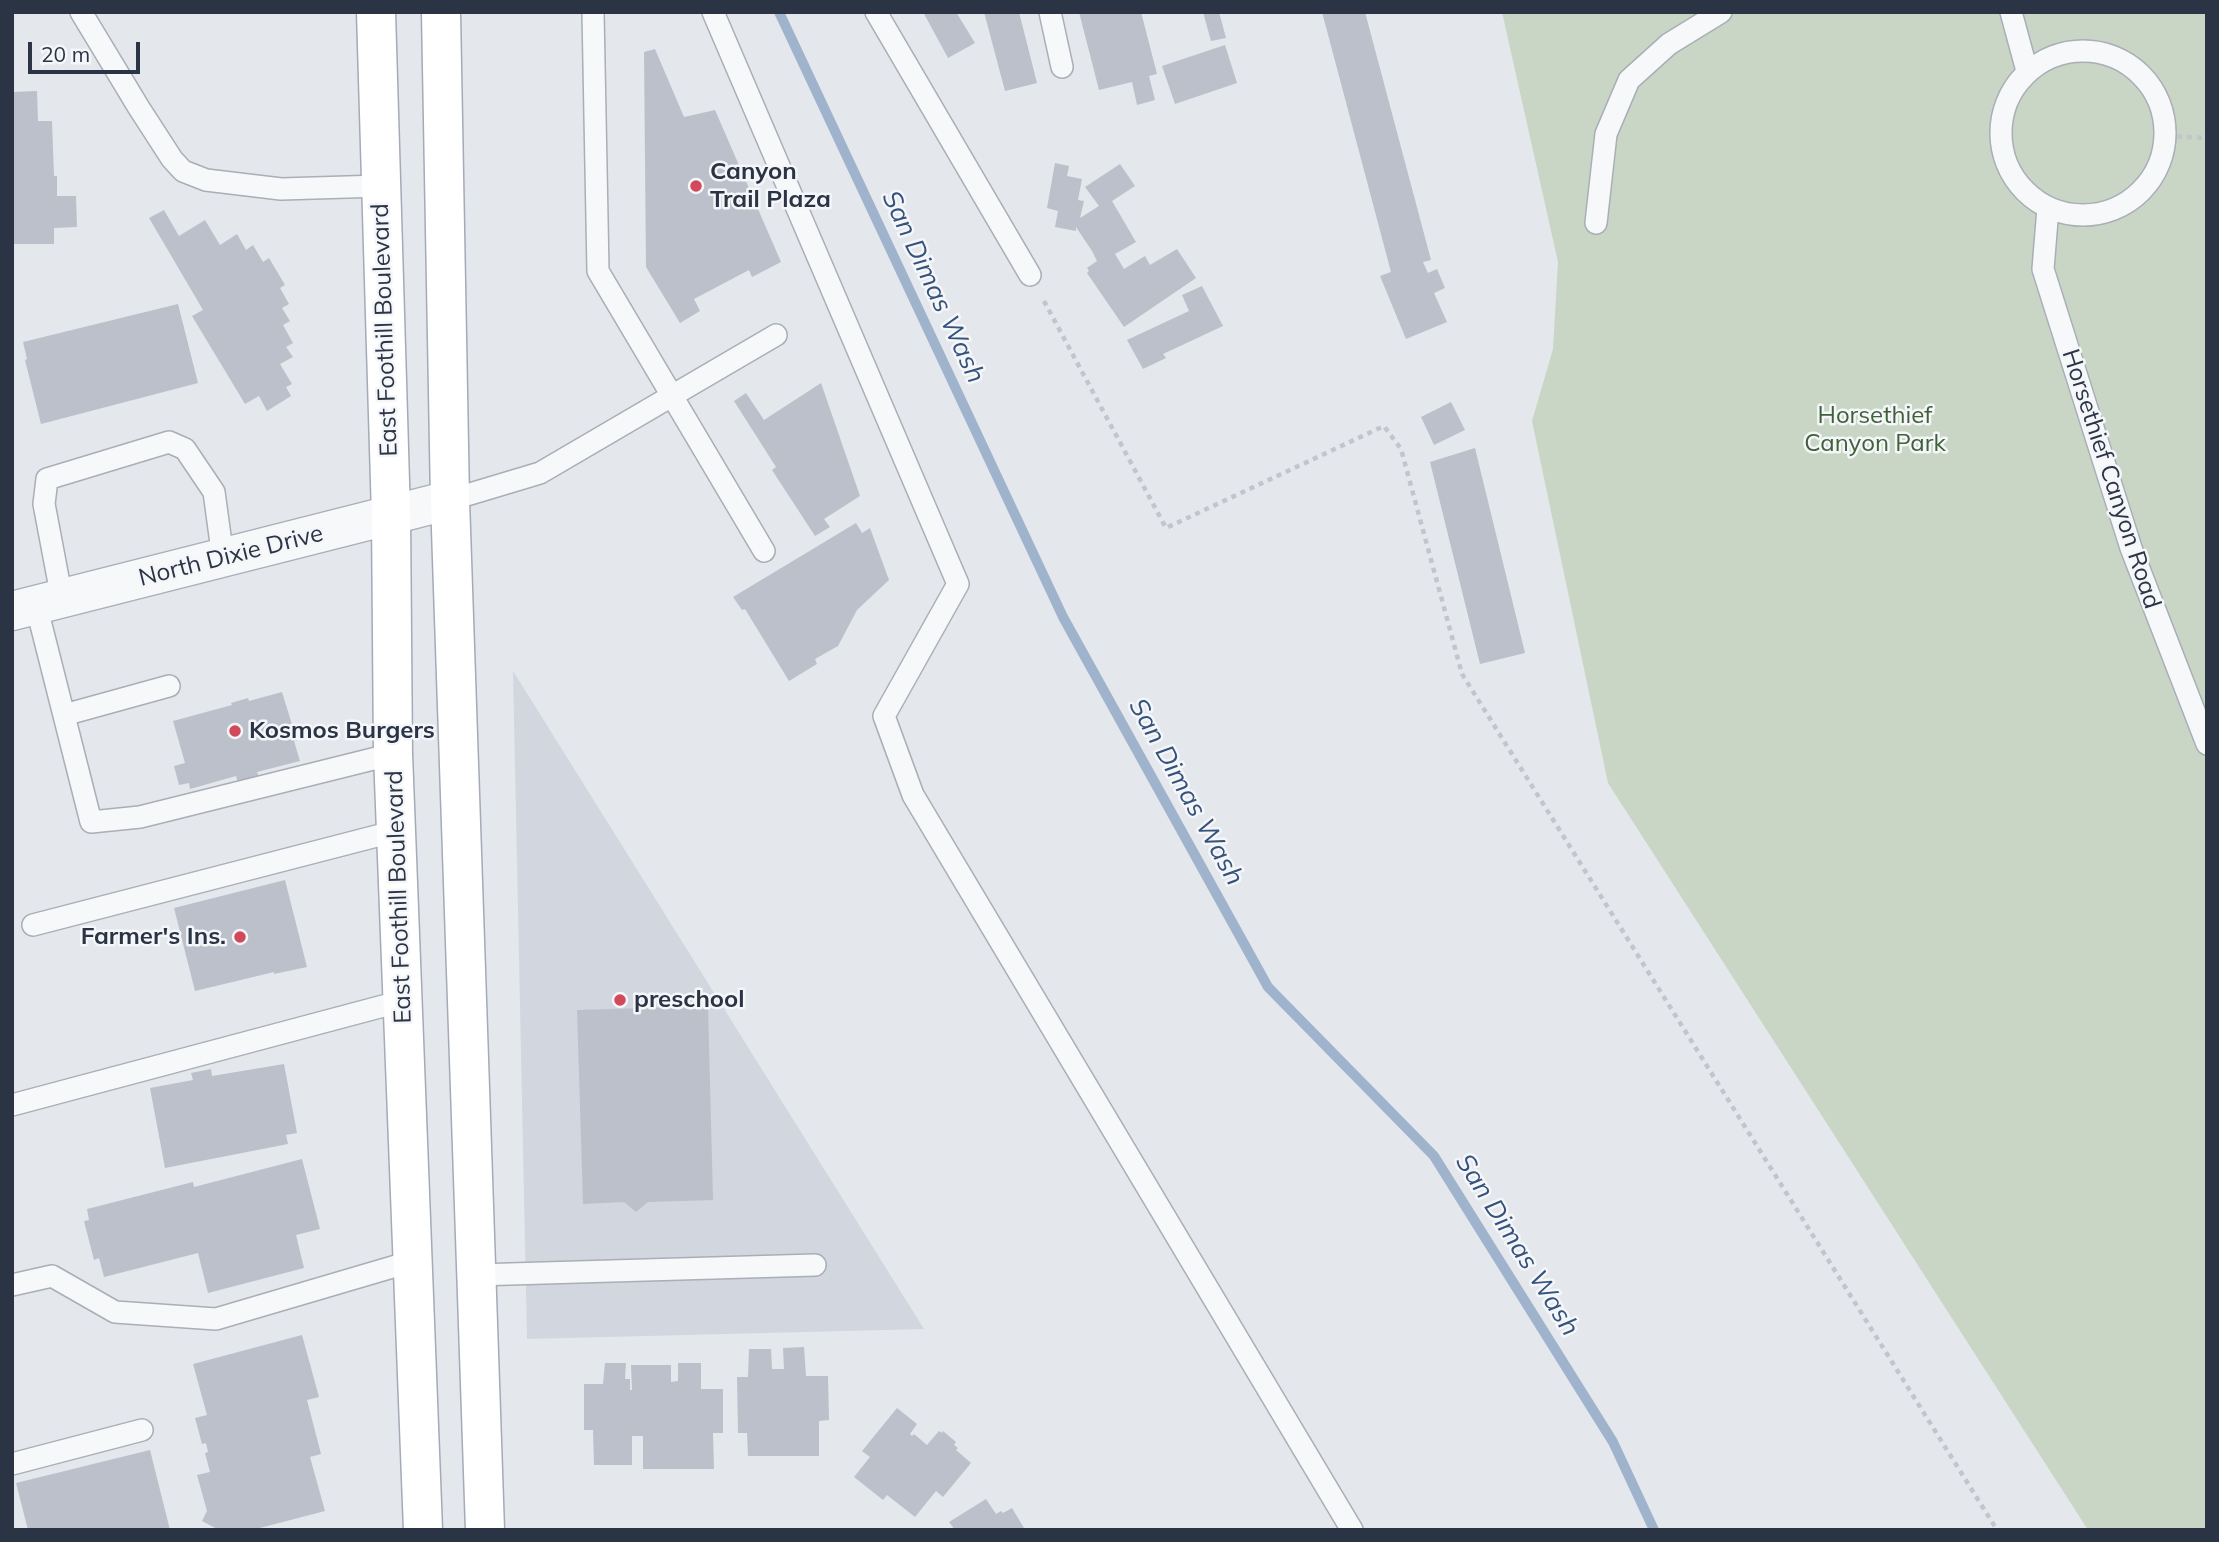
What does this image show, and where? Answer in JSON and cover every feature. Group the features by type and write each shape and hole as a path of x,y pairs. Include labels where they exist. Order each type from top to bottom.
{"main road":[{"name":"East Foothill Boulevard","path":"376,12 391,516 393,754 423,1530"},
{"path":"442,12 450,500 485,1530"}],"street":[{"name":"North Dixie Drive","path":"37,605 450,500"}],"lane":[{"path":"81,12 139,108 172,159 183,171 206,180 281,189 381,186"},
{"path":"593,12 598,271 764,551"},
{"path":"713,12 958,584 884,716 913,795 1352,1530"},
{"path":"876,12 1030,275"},
{"path":"1050,12 1062,67"},
{"path":"1596,223 1606,134 1629,80 1669,44 1721,12"},
{"path":"2011,12 2027,71"},
{"path":"2087,49 2118,57 2145,76 2161,104 2167,136 2159,168 2140,194 2112,211 2080,216 2048,208 2022,189 2006,161 2000,129 2008,97 2027,71 2055,54 2087,49"},
{"name":"Horsethief Canyon Road","path":"2048,208 2043,269 2131,548 2207,744"},
{"path":"450,500 540,473 776,335"},
{"path":"223,558 214,492 185,449 169,442 47,479 37,605 91,822 140,817 393,754"},
{"path":"64,715 169,686"},
{"path":"33,925 396,831"},
{"path":"12,1105 402,1002"},
{"path":"12,1285 52,1276 116,1312 216,1319 413,1261"},
{"path":"476,1275 815,1265"},
{"path":"12,1464 142,1430"}],"path":[{"path":"2167,136 2207,138"},
{"path":"1030,275 1166,528 1384,426 1401,449 1462,674 1997,1530"}],"shaded area":[{"name":"preschool","path":"513,671 924,1329 527,1339"}],"green space":[{"name":"Horsethief Canyon Park","path":"1502,12 2207,12 2207,1530 2088,1530 1608,783 1532,421 1553,349 1558,262"}],"building":[{"path":"923,12 956,12 975,43 948,58"},
{"path":"984,12 1019,12 1037,83 1005,91"},
{"path":"1079,12 1141,12 1157,74 1149,76 1155,100 1137,105 1132,82 1099,90"},
{"path":"1203,12 1219,12 1226,38 1211,41"},
{"path":"1322,12 1365,12 1431,260 1423,262 1428,273 1437,269 1445,288 1434,293 1447,322 1406,339 1380,276 1391,272"},
{"path":"1225,45 1237,83 1175,104 1162,66"},
{"name":"Canyon Trail Plaza","path":"655,49 684,117 715,110 781,262 752,277 749,270 694,299 700,311 680,323 646,267 644,52"},
{"path":"37,91 38,121 52,121 57,196 76,196 77,227 54,228 54,244 12,244 12,92"},
{"path":"1055,163 1069,166 1067,176 1082,179 1078,200 1084,201 1080,218 1099,206 1085,187 1120,164 1135,186 1112,201 1136,242 1115,254 1124,269 1145,256 1150,265 1177,249 1196,278 1124,327 1087,273 1087,268 1097,261 1092,251 1076,227 1076,231 1055,227 1058,211 1047,208"},
{"path":"164,210 179,236 205,220 220,245 237,234 246,250 253,245 263,262 269,258 285,285 280,288 289,304 282,308 290,321 283,325 293,343 286,347 293,357 280,364 292,384 286,387 291,396 267,411 259,396 245,404 192,316 203,310 149,218"},
{"path":"1202,286 1223,326 1163,354 1166,358 1143,369 1127,340 1189,311 1182,295"},
{"path":"178,304 198,383 41,424 23,342"},
{"path":"821,383 860,496 824,519 830,527 815,536 772,470 776,467 734,401 746,393 764,420"},
{"path":"1451,402 1465,430 1434,445 1421,417"},
{"path":"1475,448 1525,653 1480,664 1430,462"},
{"path":"856,523 862,533 870,528 889,580 857,610 838,646 815,659 817,664 789,681 745,609 742,610 733,597"},
{"name":"Kosmos Burgers","path":"282,692 297,741 294,741 300,761 257,772 259,777 238,783 236,776 190,789 189,783 179,785 174,766 185,763 173,721 248,698 249,701"},
{"name":"Farmer's Ins.","path":"285,880 307,967 195,991 174,908"},
{"path":"708,1006 713,1200 648,1202 636,1212 624,1202 583,1204 577,1010"},
{"path":"284,1064 297,1133 286,1135 288,1144 165,1168 150,1088 193,1080 191,1073 211,1069 212,1076"},
{"path":"302,1159 320,1229 296,1235 304,1268 208,1293 198,1253 104,1277 99,1258 94,1260 84,1221 89,1220 87,1209 193,1182 194,1187"},
{"path":"302,1335 319,1397 307,1400 321,1454 310,1457 325,1511 252,1530 219,1530 202,1521 207,1511 197,1475 210,1472 205,1453 208,1452 206,1443 202,1444 195,1418 207,1415 193,1364"},
{"path":"804,1347 806,1376 828,1376 829,1420 819,1421 819,1456 748,1456 747,1433 738,1433 737,1377 748,1377 749,1349 771,1349 772,1369 784,1369 783,1348"},
{"path":"605,1363 626,1363 625,1379 630,1379 632,1390 631,1365 671,1365 671,1382 678,1381 678,1363 701,1363 701,1389 723,1389 723,1433 713,1433 714,1469 643,1469 643,1436 632,1436 632,1465 594,1465 593,1430 584,1430 584,1384 603,1384"},
{"path":"897,1408 917,1424 910,1434 912,1436 914,1434 927,1445 939,1431 943,1431 956,1442 956,1450 971,1463 943,1497 936,1491 915,1517 887,1495 883,1500 854,1477 870,1457 862,1451"},
{"path":"150,1450 170,1530 28,1530 16,1483"},
{"path":"986,1499 996,1514 1012,1508 1024,1528 955,1530 949,1522"}],"waterway":[{"name":"San Dimas Wash","path":"779,12 1063,617 1268,987 1434,1156 1613,1442 1654,1530"}],"place":[{"name":"Canyon Trail Plaza","path":"696,186"},
{"name":"Kosmos Burgers","path":"235,731"},
{"name":"Farmer's Ins.","path":"240,937"},
{"name":"preschool","path":"620,1000"}]}
